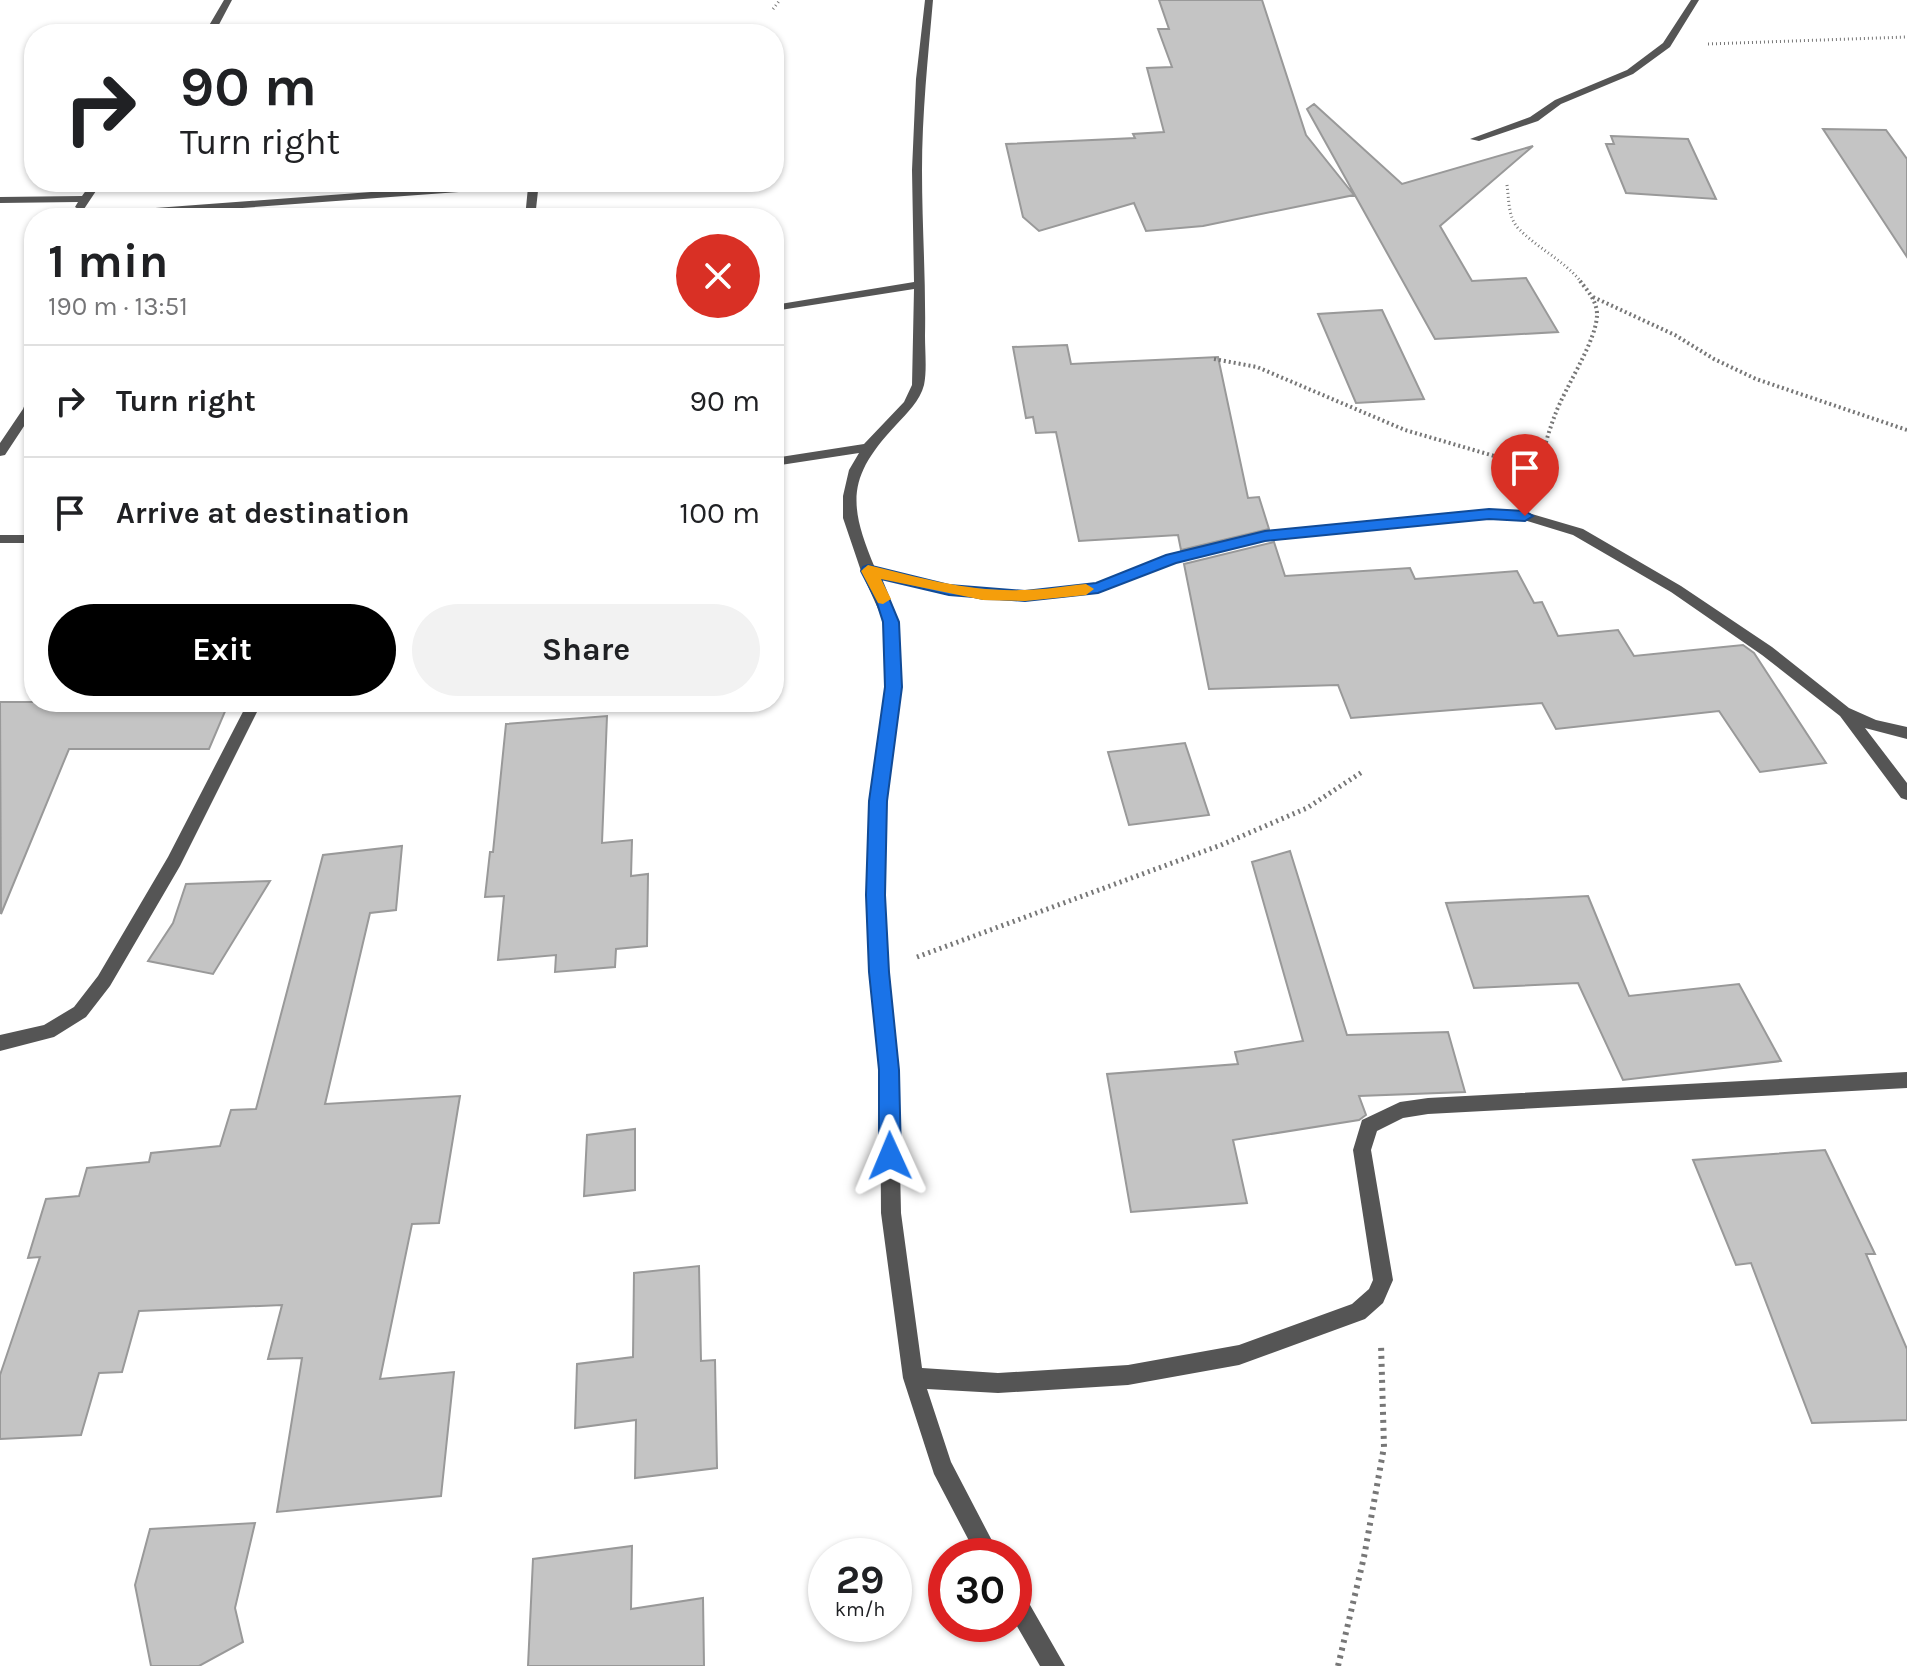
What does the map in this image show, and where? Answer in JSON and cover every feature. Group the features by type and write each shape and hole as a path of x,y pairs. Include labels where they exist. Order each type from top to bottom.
{"street":[{"path":"215,24 228,0"},
{"path":"929,0 921,79 917,170 918,385 909,404 868,447 855,470 850,518 868,571 884,600 891,622 894,687 878,801 876,895 879,972 889,1070 891,1213 913,1378 942,1466 980,1538"},
{"path":"1475,139 1534,119 1558,102 1630,72 1667,45 1695,0"},
{"path":"80,208 89,192"},
{"path":"206,208 416,192"},
{"path":"0,200 84,199"},
{"path":"784,306 919,285"},
{"path":"0,452 24,412"},
{"path":"784,460 868,447"},
{"path":"868,571 949,590 1025,596 1098,588 1172,559 1265,536 1475,515 1525,516 1578,532 1676,589 1767,651 1844,712 1872,725 1907,733"},
{"path":"0,539 24,539"},
{"path":"0,1043 48,1032 80,1012 104,981 174,861 250,712"},
{"path":"1844,712 1907,794"},
{"path":"913,1378 1013,1382 1128,1375 1239,1355 1358,1312 1376,1296 1383,1280 1362,1150 1369,1126 1400,1110 1907,1080"},
{"path":"1032,1630 1053,1666"}],"path":[{"path":"773,9 780,0"},
{"path":"1667,45 1907,37"},
{"path":"1507,185 1510,211 1517,227 1562,259 1593,297 1597,312 1595,332 1568,382 1525,516"},
{"path":"1593,297 1675,335 1714,359 1756,379 1907,430"},
{"path":"1214,359 1257,367 1405,430 1539,469"},
{"path":"879,972 1221,845 1307,808 1362,772"},
{"path":"1338,1666 1364,1557 1384,1447 1382,1356 1376,1296"}],"building":[{"path":"1159,0 1262,0 1306,135 1354,195 1203,226 1146,231 1134,203 1039,231 1023,217 1006,144 1135,138 1133,134 1164,132 1147,68 1172,67 1158,29 1169,29"},
{"path":"1314,104 1402,184 1533,146 1440,226 1472,281 1526,278 1558,332 1435,339 1307,109"},
{"path":"1823,129 1886,130 1907,159 1907,257"},
{"path":"1611,136 1688,139 1716,199 1626,193 1606,144 1614,144"},
{"path":"1382,310 1424,399 1356,403 1318,314"},
{"path":"1067,345 1071,364 1218,357 1248,498 1259,497 1269,529 1181,550 1178,535 1079,541 1056,432 1036,433 1033,417 1026,418 1013,347"},
{"path":"1274,542 1285,576 1410,568 1415,579 1517,571 1534,603 1542,602 1558,636 1618,630 1634,656 1743,645 1754,653 1826,763 1760,772 1719,711 1556,729 1542,703 1351,718 1338,685 1209,689 1184,564"},
{"path":"0,702 24,702 24,712 225,712 209,749 69,749 1,914"},
{"path":"607,716 602,843 632,840 631,876 648,874 647,946 616,949 615,967 555,972 556,955 498,960 504,896 485,897 490,852 493,852 506,724"},
{"path":"1185,743 1209,815 1129,825 1108,752"},
{"path":"402,846 396,910 370,913 325,1104 460,1096 439,1223 412,1224 380,1379 454,1372 441,1496 277,1512 302,1358 268,1359 282,1305 139,1311 122,1372 99,1373 81,1435 0,1439 0,1375 40,1257 28,1258 46,1199 79,1196 87,1168 149,1162 151,1153 220,1146 231,1110 256,1109 323,855"},
{"path":"1290,851 1347,1035 1448,1032 1465,1092 1359,1096 1366,1115 1359,1120 1233,1140 1247,1203 1131,1212 1107,1074 1238,1064 1235,1052 1303,1041 1252,862"},
{"path":"270,881 213,974 148,961 173,923 186,884"},
{"path":"1588,896 1629,996 1739,984 1781,1061 1623,1080 1578,983 1474,988 1446,903"},
{"path":"635,1129 635,1190 584,1196 587,1135"},
{"path":"1825,1150 1875,1254 1866,1254 1907,1349 1907,1420 1812,1423 1751,1263 1736,1265 1693,1160"},
{"path":"699,1266 701,1361 715,1360 717,1468 635,1478 636,1420 575,1428 577,1364 633,1357 634,1273"},
{"path":"255,1523 235,1608 243,1642 199,1666 151,1666 135,1585 150,1529"},
{"path":"632,1546 631,1609 703,1598 704,1666 528,1666 533,1559"}],"slow traffic":[{"path":"883,599 868,571 983,595 1025,596 1086,589"}],"route":[{"path":"890,1156 889,1070 879,972 876,895 878,801 894,687 891,622 884,600 868,571 949,590 1025,596 1098,588 1172,559 1265,536 1489,514 1525,516"}]}
